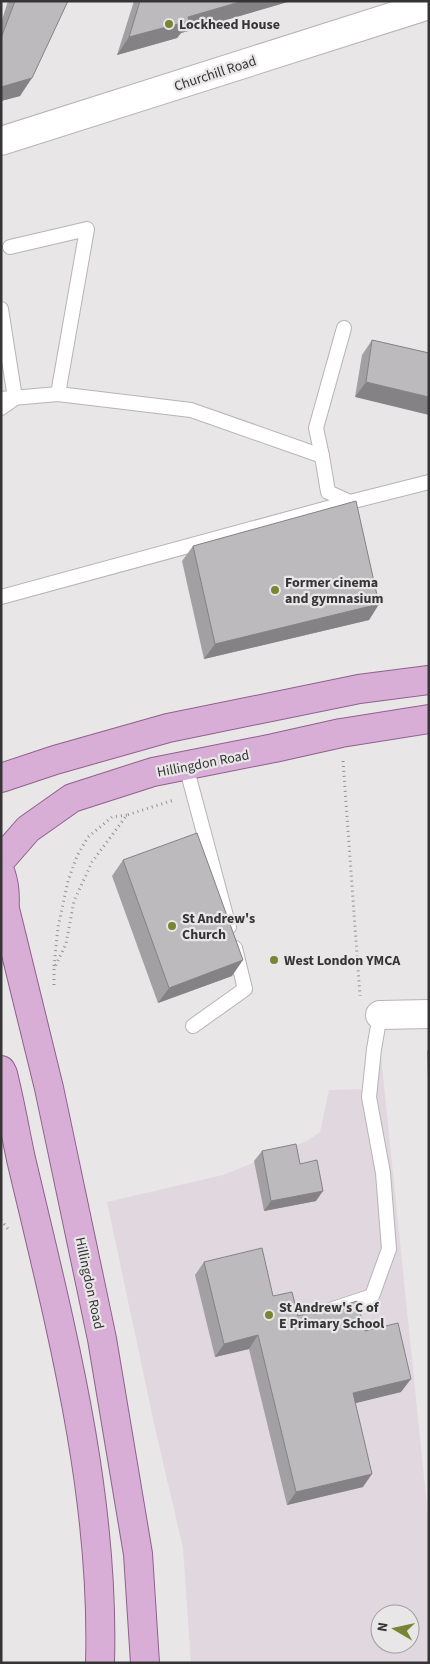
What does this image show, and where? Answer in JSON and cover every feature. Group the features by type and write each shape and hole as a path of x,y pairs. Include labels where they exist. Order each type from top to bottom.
{"main road":[{"path":"1,778 54,760 168,728 359,689 429,680"},
{"name":"Hillingdon Road","path":"1,860 28,830 72,798 153,772 341,733 429,719"},
{"name":"Hillingdon Road","path":"1,874 5,886 3,919 49,1088 102,1339 138,1554 145,1663"},
{"path":"1,1070 4,1074 74,1390 86,1464 97,1562 101,1638 100,1663"}],"street":[{"name":"Churchill Road","path":"1,141 429,5"},
{"path":"380,1015 429,1014"}],"lane":[{"path":"10,247 87,229 58,394"},
{"path":"1,309 8,398 1,408"},
{"path":"344,328 316,428 328,492 350,502"},
{"path":"8,398 58,394 191,410 322,456"},
{"path":"1,597 429,482"},
{"path":"186,766 245,989 193,1026"},
{"path":"304,1318 372,1296 389,1249 383,1173 369,1097 380,1015"}],"path":[{"path":"341,733 360,998 380,1015"},
{"path":"54,986 58,927 68,880 77,856 88,837 112,817 127,815 194,794"},
{"path":"54,969 66,944 74,901 92,862 127,815"}],"shaded area":[{"name":"St Andrew's C of E Primary School","path":"380,1046 429,1526 429,1663 191,1663 183,1548 155,1428 107,1202 223,1175 307,1141 320,1132 329,1090 364,1089 365,1054"}],"building":[{"path":"15,1 68,1 32,78 1,87 1,38"},
{"path":"140,1 243,1 188,17 189,21 129,37"},
{"path":"372,340 429,353 429,397 366,382"},
{"name":"Former cinema and gymnasium","path":"356,501 379,604 215,644 193,546"},
{"name":"St Andrew's Church","path":"197,833 243,960 169,988 123,860"},
{"path":"296,1144 300,1164 317,1160 323,1191 271,1201 262,1151"},
{"path":"262,1248 273,1296 292,1292 298,1316 309,1313 316,1314 357,1301 365,1331 398,1323 411,1379 353,1393 372,1474 296,1492 258,1335 224,1344 204,1262"}],"place":[{"name":"Lockheed House","path":"169,24"},
{"name":"Former cinema and gymnasium","path":"275,590"},
{"name":"St Andrew's Church","path":"172,926"},
{"name":"West London YMCA","path":"274,960"},
{"name":"St Andrew's C of E Primary School","path":"269,1315"}]}
